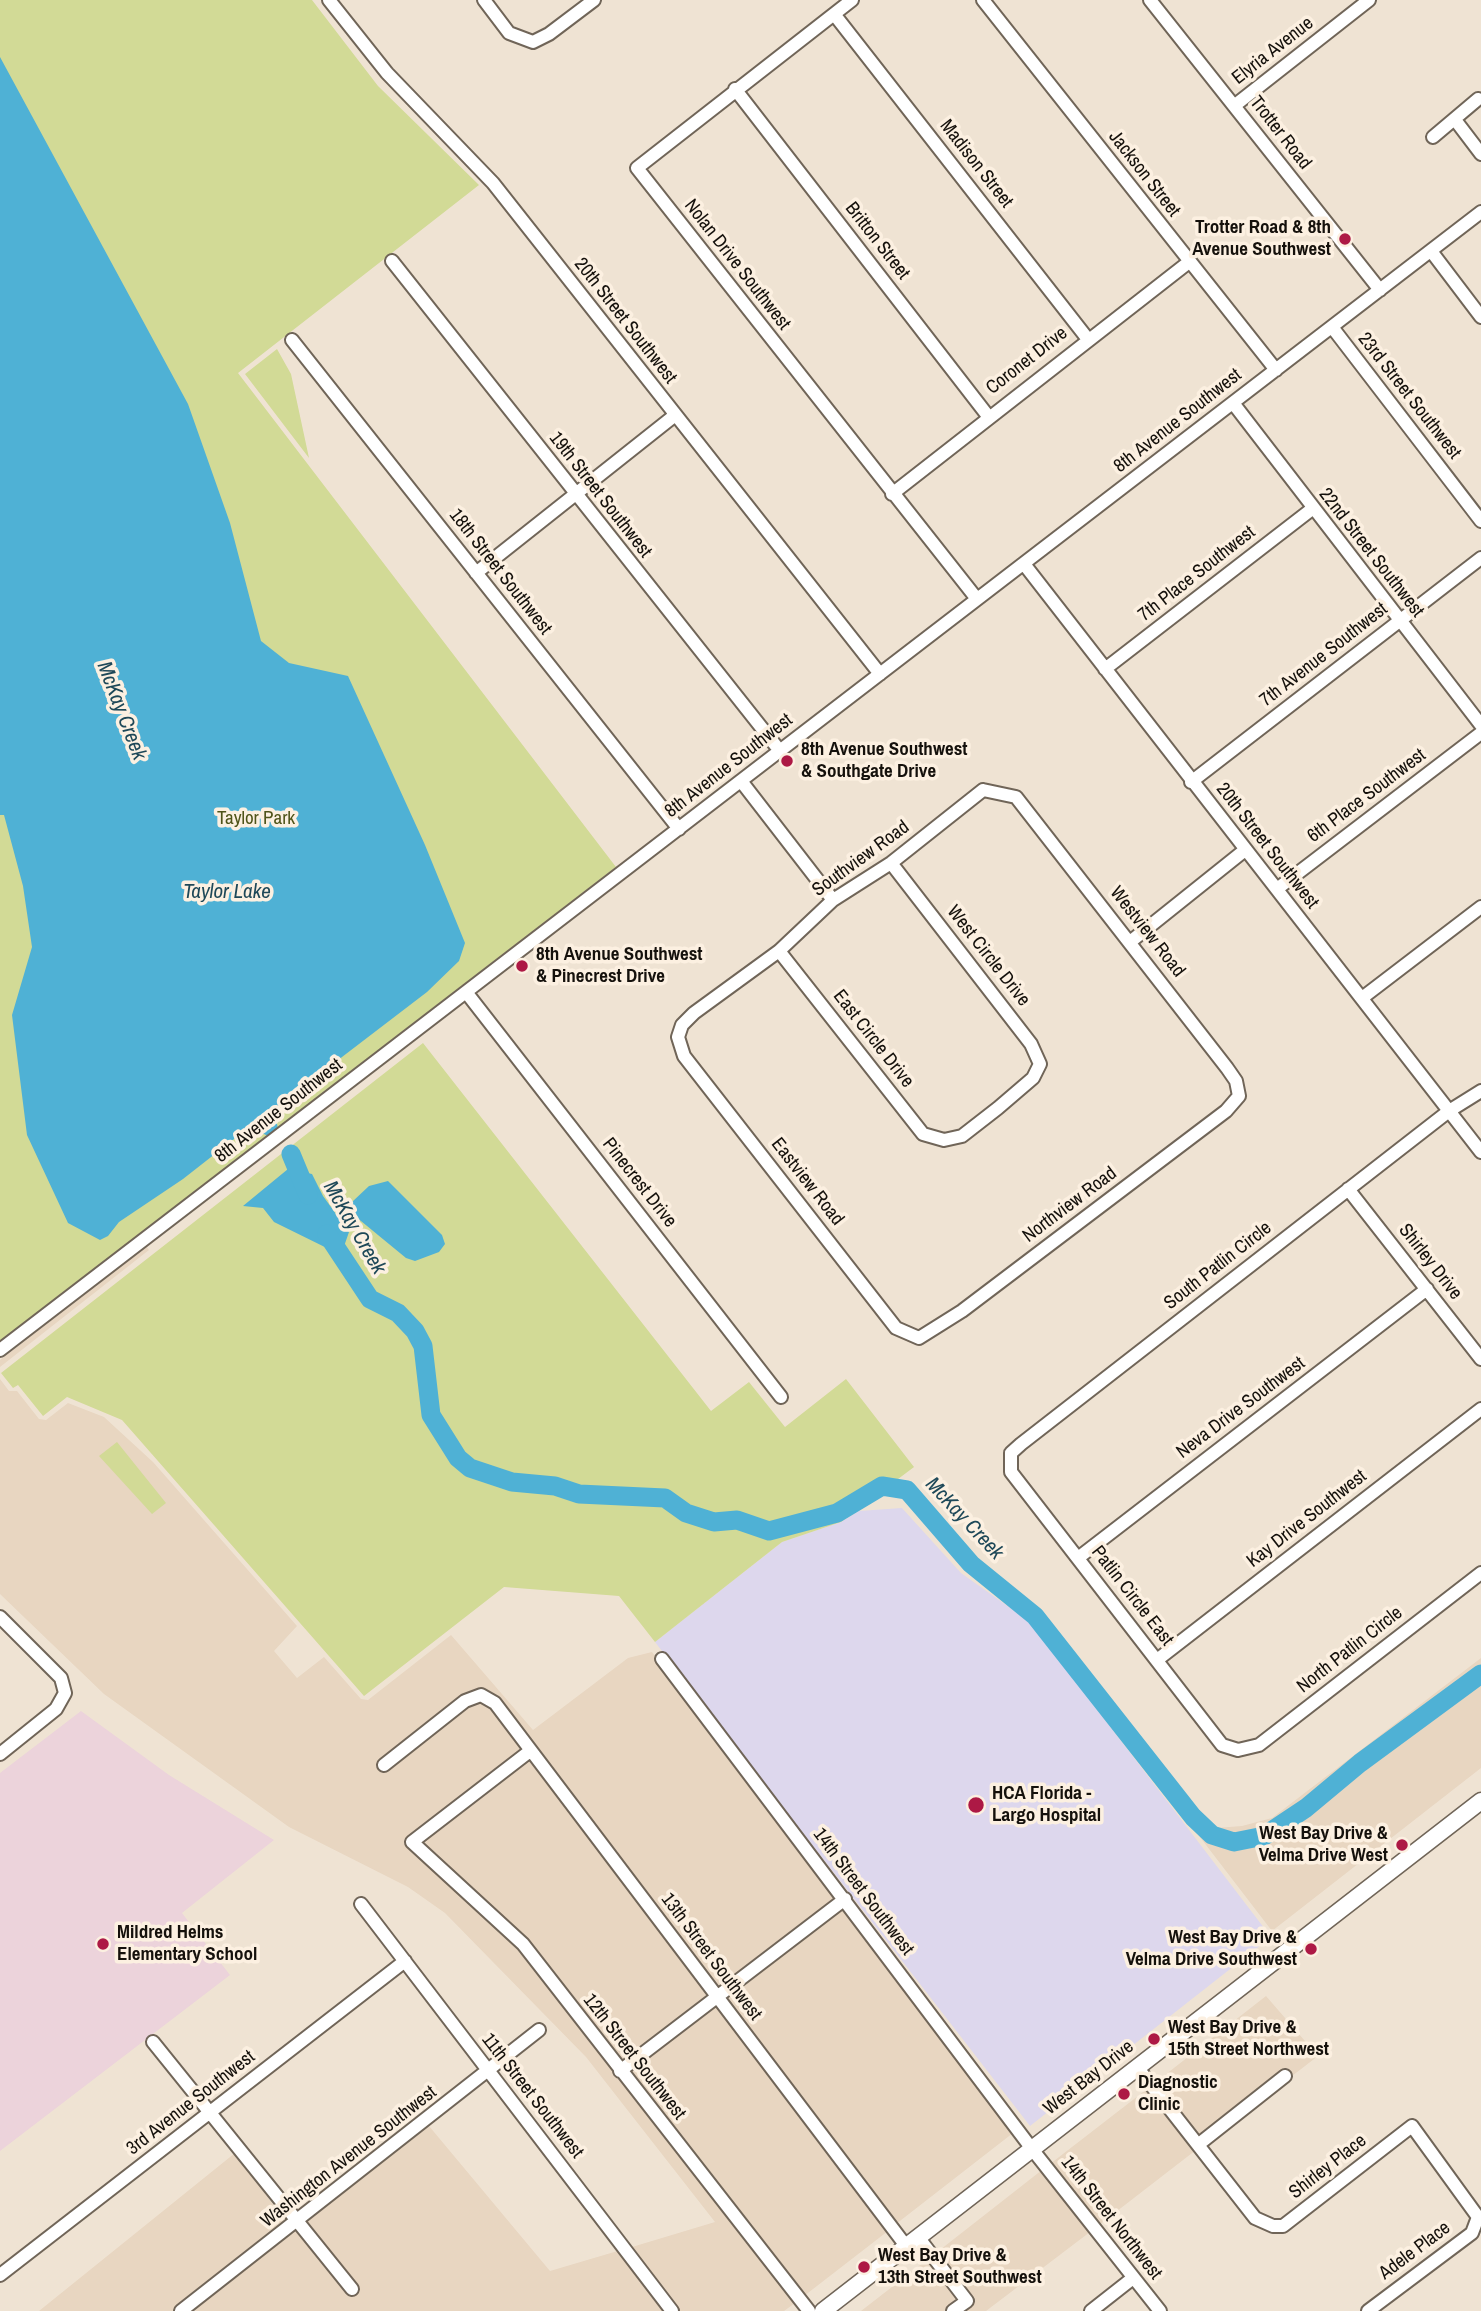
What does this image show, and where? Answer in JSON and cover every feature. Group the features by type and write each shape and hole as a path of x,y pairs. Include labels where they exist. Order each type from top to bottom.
{"main road":[{"name":"West Bay Drive","path":"823,2311 1137,2067 1479,1807"}],"street":[{"name":"20th Street Southwest","path":"330,0 387,74 493,183 880,674"},
{"path":"484,0 509,33 533,42 549,34 594,0"},
{"name":"Nolan Drive Southwest","path":"852,0 637,168 977,599"},
{"name":"Jackson Street","path":"983,0 1276,370"},
{"name":"Trotter Road","path":"1150,0 1380,290"},
{"name":"Elyria Avenue","path":"1234,106 1369,0"},
{"name":"Madison Street","path":"834,14 1087,338"},
{"name":"Britton Street","path":"735,89 988,416"},
{"path":"1433,137 1456,121 1478,99"},
{"path":"1456,121 1481,154"},
{"name":"8th Avenue Southwest","path":"0,1350 1481,212"},
{"path":"1431,251 1481,317"},
{"name":"19th Street Southwest","path":"392,261 780,751"},
{"name":"Coronet Drive","path":"892,494 1087,338 1189,262"},
{"name":"23rd Street Southwest","path":"1332,327 1481,521"},
{"name":"18th Street Southwest","path":"292,340 679,829"},
{"name":"22nd Street Southwest","path":"1233,403 1481,725"},
{"path":"476,573 674,416"},
{"name":"7th Place Southwest","path":"1105,669 1312,509"},
{"name":"7th Avenue Southwest","path":"1191,782 1481,558"},
{"name":"20th Street Southwest","path":"1024,564 1481,1152"},
{"name":"6th Place Southwest","path":"1276,889 1481,733"},
{"path":"741,781 833,900"},
{"name":"Southview Road","path":"678,1037 682,1025 694,1013 779,951 833,900 891,863 983,790 1016,797"},
{"name":"Westview Road","path":"1016,797 1227,1068 1236,1081 1239,1096"},
{"path":"1130,942 1245,850"},
{"name":"West Circle Drive","path":"891,863 1031,1044 1040,1064 1033,1078 962,1136 944,1140"},
{"path":"1362,998 1481,907"},
{"name":"East Circle Drive","path":"779,951 923,1134 944,1140"},
{"name":"Pinecrest Drive","path":"466,992 781,1397"},
{"name":"Eastview Road","path":"678,1037 684,1056 896,1328 919,1338"},
{"name":"South Patlin Circle","path":"1012,1453 1449,1111 1481,1091"},
{"name":"Northview Road","path":"919,1338 962,1311 1226,1111 1239,1096"},
{"name":"Shirley Drive","path":"1348,1189 1481,1359"},
{"name":"Neva Drive Southwest","path":"1077,1558 1427,1289"},
{"name":"Kay Drive Southwest","path":"1157,1660 1481,1409"},
{"name":"Patlin Circle East","path":"1012,1453 1011,1472 1222,1745 1238,1750"},
{"name":"North Patlin Circle","path":"1238,1750 1259,1745 1481,1573"},
{"path":"0,1617 61,1678 65,1693 55,1709 0,1754"},
{"name":"14th Street Southwest","path":"662,1659 1032,2149"},
{"name":"13th Street Southwest","path":"384,1765 465,1701 481,1695 495,1703 716,1996 912,2242 967,2301 953,2311"},
{"name":"12th Street Southwest","path":"530,1751 412,1842 523,1944 809,2311"},
{"path":"620,2071 845,1899"},
{"name":"11th Street Southwest","path":"361,1904 672,2311"},
{"name":"3rd Avenue Southwest","path":"0,2275 405,1962"},
{"name":"Washington Avenue Southwest","path":"181,2311 488,2073 538,2030"},
{"path":"153,2042 352,2289"},
{"path":"1137,2067 1199,2144 1285,2076"},
{"name":"Shirley Place","path":"1199,2144 1255,2218 1264,2224 1283,2226 1412,2126 1478,2217"},
{"name":"14th Street Northwest","path":"1032,2149 1160,2311"},
{"name":"Adele Place","path":"1368,2311 1472,2233 1478,2217"},
{"path":"1091,2311 1133,2278"}],"shaded area":[{"path":"146,1246 149,1250 0,1367 0,1360"},
{"path":"0,1379 9,1391 17,1391 39,1419 46,1420 68,1403 104,1417 153,1462 297,1626 274,1651 297,1678 324,1657 361,1699 368,1700 451,1635 533,1730 628,1658 652,1652 837,1897 717,1988 500,1700 485,1689 477,1688 461,1696 377,1764 384,1773 469,1706 481,1701 492,1707 522,1750 404,1843 519,1948 795,2303 784,2311 680,2311 632,2247 715,2222 586,2057 445,1913 408,1887 289,1827 104,1694 0,1594"},
{"name":"HCA Florida - Largo Hospital","path":"902,1508 961,1573 1030,1622 1271,1937 1030,2126 655,1642 782,1542 841,1522 859,1511"},
{"path":"1481,1658 1481,1768 1272,1931 1127,1742 1216,1828 1242,1826 1272,1818"},
{"name":"Mildred Helms Elementary School","path":"81,1711 169,1775 274,1840 182,1913 230,1975 0,2151 0,1773"},
{"path":"530,1759 708,1994 621,2063 527,1940 421,1843"},
{"path":"844,1907 1013,2133 896,2224 724,1997"},
{"path":"1266,1996 1318,2056 1292,2076 1285,2068 1199,2136 1156,2082"},
{"path":"715,2004 888,2231 804,2296 629,2072"},
{"path":"1147,2089 1196,2150 1099,2225 1050,2164"},
{"path":"429,2126 550,2271 621,2250 667,2311 191,2311 298,2229 352,2297 360,2290 306,2222"},
{"path":"235,2153 286,2222 172,2311 39,2311"},
{"path":"1042,2170 1090,2232 986,2311 963,2311 970,2305 936,2253"},
{"path":"928,2259 959,2299 944,2311 861,2311"}],"green space":[{"name":"Taylor Park","path":"0,0 312,0 378,86 479,185 238,373 616,867 0,1341"},
{"path":"277,349 291,374 309,458 245,374"},
{"path":"423,1043 711,1411 749,1382 785,1427 846,1379 914,1467 841,1522 782,1542 655,1642 619,1596 504,1587 364,1696 122,1420 67,1397 43,1416 18,1385 13,1388 1,1373"},
{"path":"117,1442 166,1503 152,1514 99,1456"}],"water":[{"name":"Taylor Lake","path":"0,57 188,404 230,523 261,641 289,663 348,676 425,845 465,943 459,961 427,992 274,1109 278,1129 268,1136 256,1130 243,1132 183,1179 119,1222 108,1236 100,1240 68,1223 27,1135 12,1015 32,947 23,886 4,815 0,815"},
{"path":"288,1169 312,1174 323,1196 349,1232 341,1255 274,1222 263,1208 243,1206"},
{"path":"388,1181 442,1235 445,1244 439,1252 415,1261 406,1258 350,1212 352,1202 369,1186"}],"waterway":[{"name":"McKay Creek","path":"291,1154 308,1195"},
{"name":"McKay Creek","path":"327,1234 370,1299 398,1313 415,1331 423,1346 431,1415 458,1458 470,1468 512,1482 555,1486 579,1494 665,1498 686,1513 714,1522 737,1520 769,1531 837,1513 882,1486 907,1490 971,1564 1035,1616 1193,1817 1212,1835 1234,1842 1264,1836 1306,1808 1360,1763 1481,1674"}],"place":[{"name":"Trotter Road & 8th Avenue Southwest","path":"1345,239"},
{"name":"8th Avenue Southwest & Southgate Drive","path":"787,761"},
{"name":"8th Avenue Southwest & Pinecrest Drive","path":"522,966"},
{"name":"HCA Florida - Largo Hospital","path":"976,1805"},
{"name":"West Bay Drive & Velma Drive West","path":"1402,1845"},
{"name":"Mildred Helms Elementary School","path":"103,1944"},
{"name":"West Bay Drive & Velma Drive Southwest","path":"1311,1949"},
{"name":"West Bay Drive & 15th Street Northwest","path":"1154,2039"},
{"name":"Diagnostic Clinic","path":"1124,2094"},
{"name":"West Bay Drive & 13th Street Southwest","path":"864,2267"}]}
